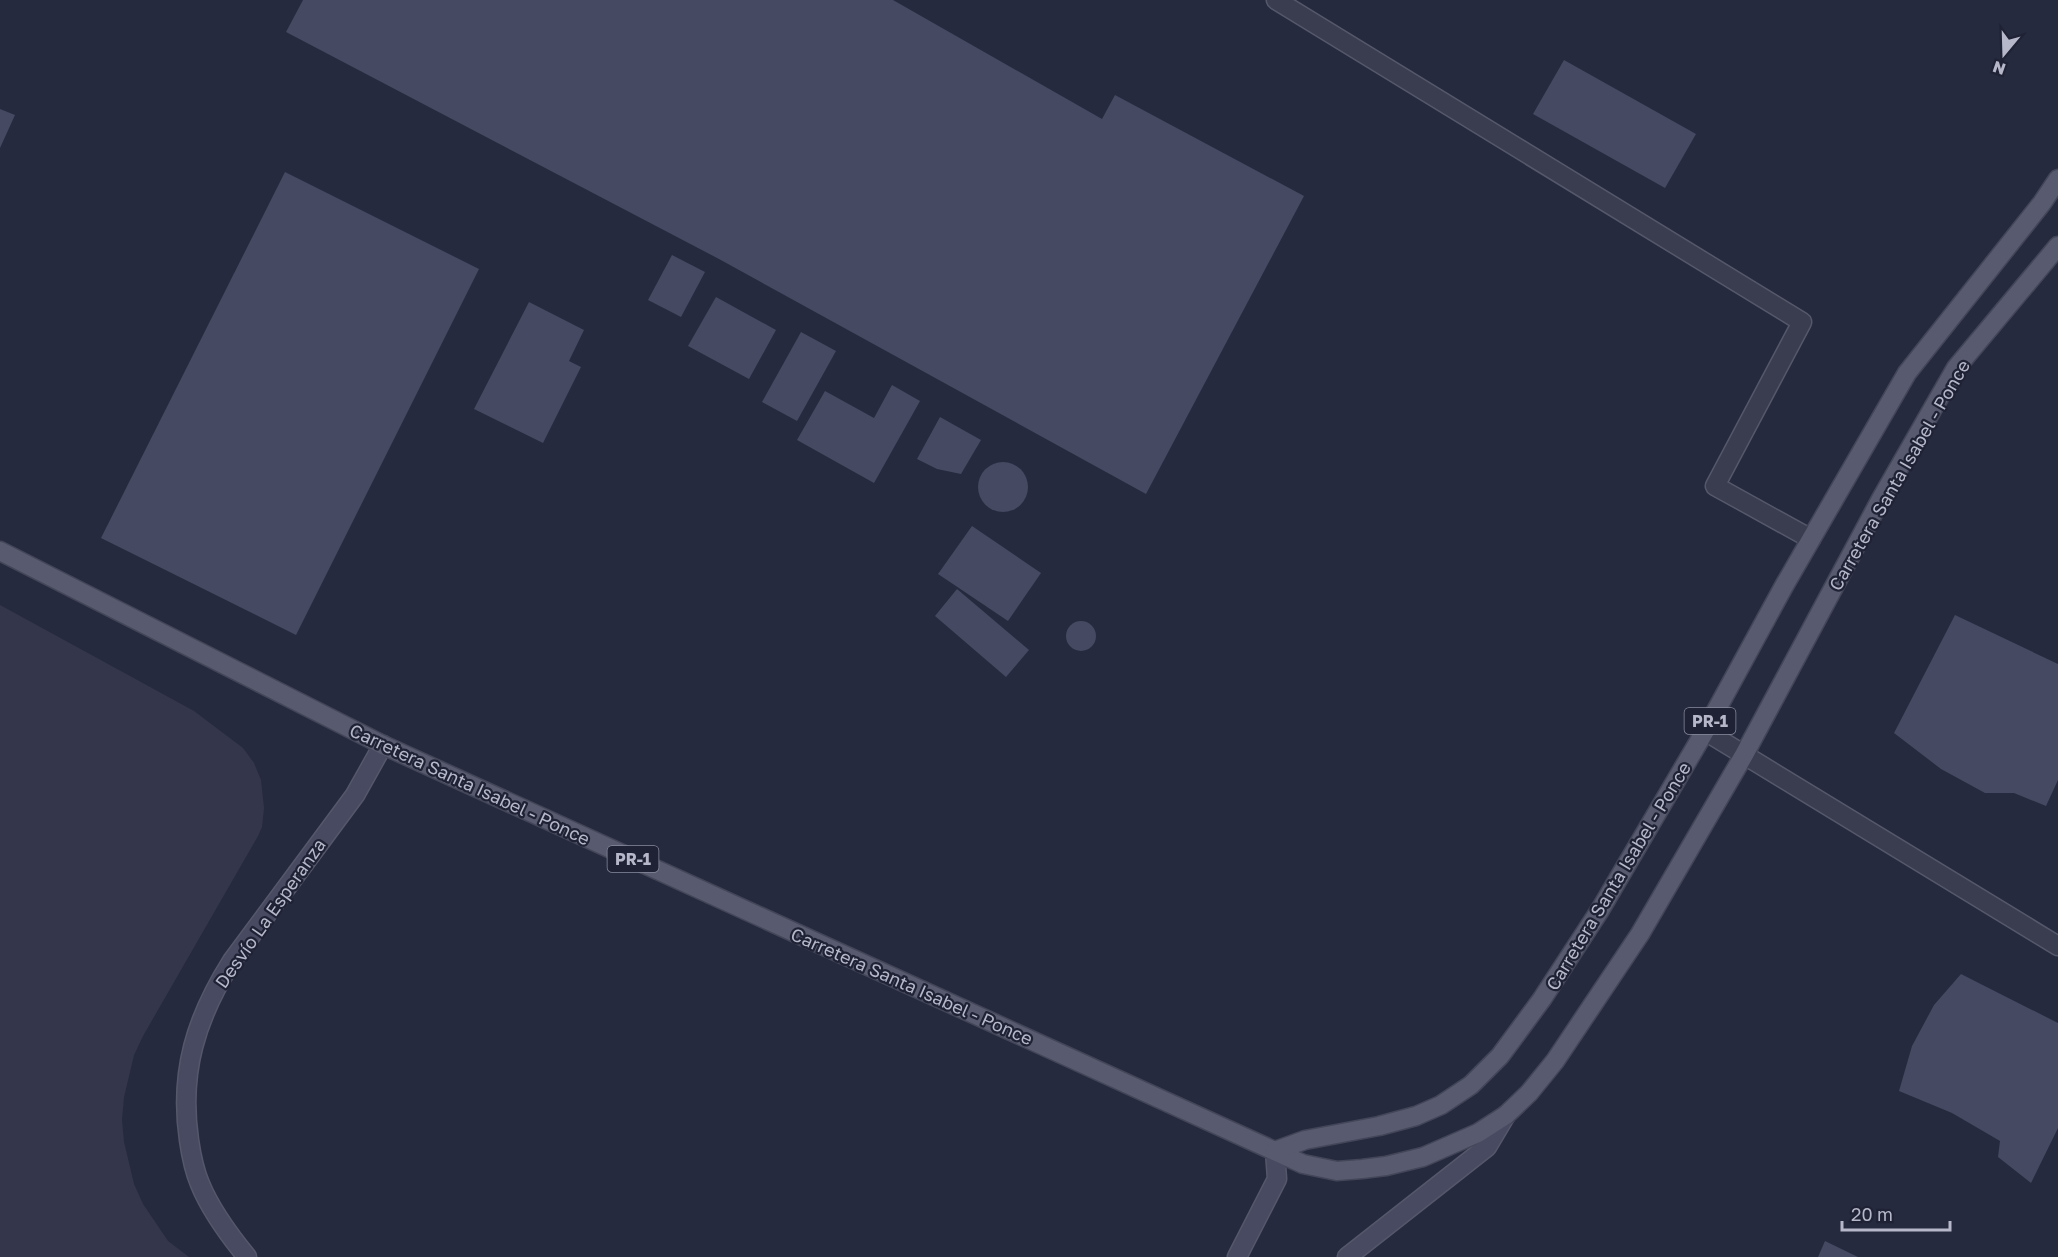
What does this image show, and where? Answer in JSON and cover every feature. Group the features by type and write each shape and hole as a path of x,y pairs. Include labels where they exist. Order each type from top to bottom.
{"main road":[{"name":"Carretera Santa Isabel - Ponce","path":"1275,1151 1305,1140 1379,1126 1416,1116 1441,1105 1471,1085 1500,1056 1542,999 1600,910 1705,731 1811,539 1907,373 2042,203 2058,179"},
{"name":"Carretera Santa Isabel - Ponce","path":"0,550 383,745 1303,1164 1337,1171 1386,1166 1423,1157 1478,1133 1506,1115 1529,1093 1555,1061 1640,934 1744,755 1881,499 1956,368 2058,246"},
{"name":"Desvío La Esperanza","path":"247,1257 213,1209 199,1183 191,1155 185,1097 194,1040 216,986 232,961 355,795 383,745"},
{"path":"1347,1257 1487,1147 1506,1115"},
{"path":"1237,1257 1277,1179 1275,1151"}],"lane":[{"path":"1276,0 1802,322 1714,486 1811,539"},
{"path":"1705,731 2058,946"}],"shaded area":[{"path":"0,605 194,711 243,748 254,763 261,780 264,808 262,827 143,1036 134,1055 124,1097 122,1120 124,1142 134,1184 143,1204 168,1241 189,1257 0,1257"}],"building":[{"path":"303,0 893,0 1102,119 1115,95 1304,196 1146,494 719,259 286,32"},
{"path":"1564,60 1696,134 1665,188 1533,114"},
{"path":"0,109 15,115 0,148"},
{"path":"285,172 479,269 296,635 101,538"},
{"path":"672,255 705,272 681,317 648,300"},
{"path":"716,297 776,330 749,379 688,346"},
{"path":"529,302 584,330 569,361 581,367 543,443 474,409"},
{"path":"801,332 836,351 797,421 762,402"},
{"path":"892,385 920,401 874,483 797,440 825,391 874,418"},
{"path":"940,417 981,440 961,474 937,469 917,459"},
{"path":"998,462 1008,462 1021,469 1028,482 1028,492 1021,505 1008,512 998,512 989,508 982,501 978,492 978,482 982,473 989,466"},
{"path":"972,526 1041,573 1008,621 938,574"},
{"path":"957,589 1029,650 1006,677 935,616"},
{"path":"1955,615 2058,664 2058,780 2046,806 2014,793 1985,793 1941,769 1894,733"},
{"path":"1081,621 1087,622 1095,630 1095,642 1087,650 1081,651 1075,650 1067,642 1066,636 1067,630 1075,622"},
{"path":"1961,974 2058,1023 2058,1128 2031,1183 1998,1157 2000,1141 1952,1113 1899,1091 1912,1046 1934,1005"},
{"path":"1825,1241 1858,1257 1818,1257"}]}
